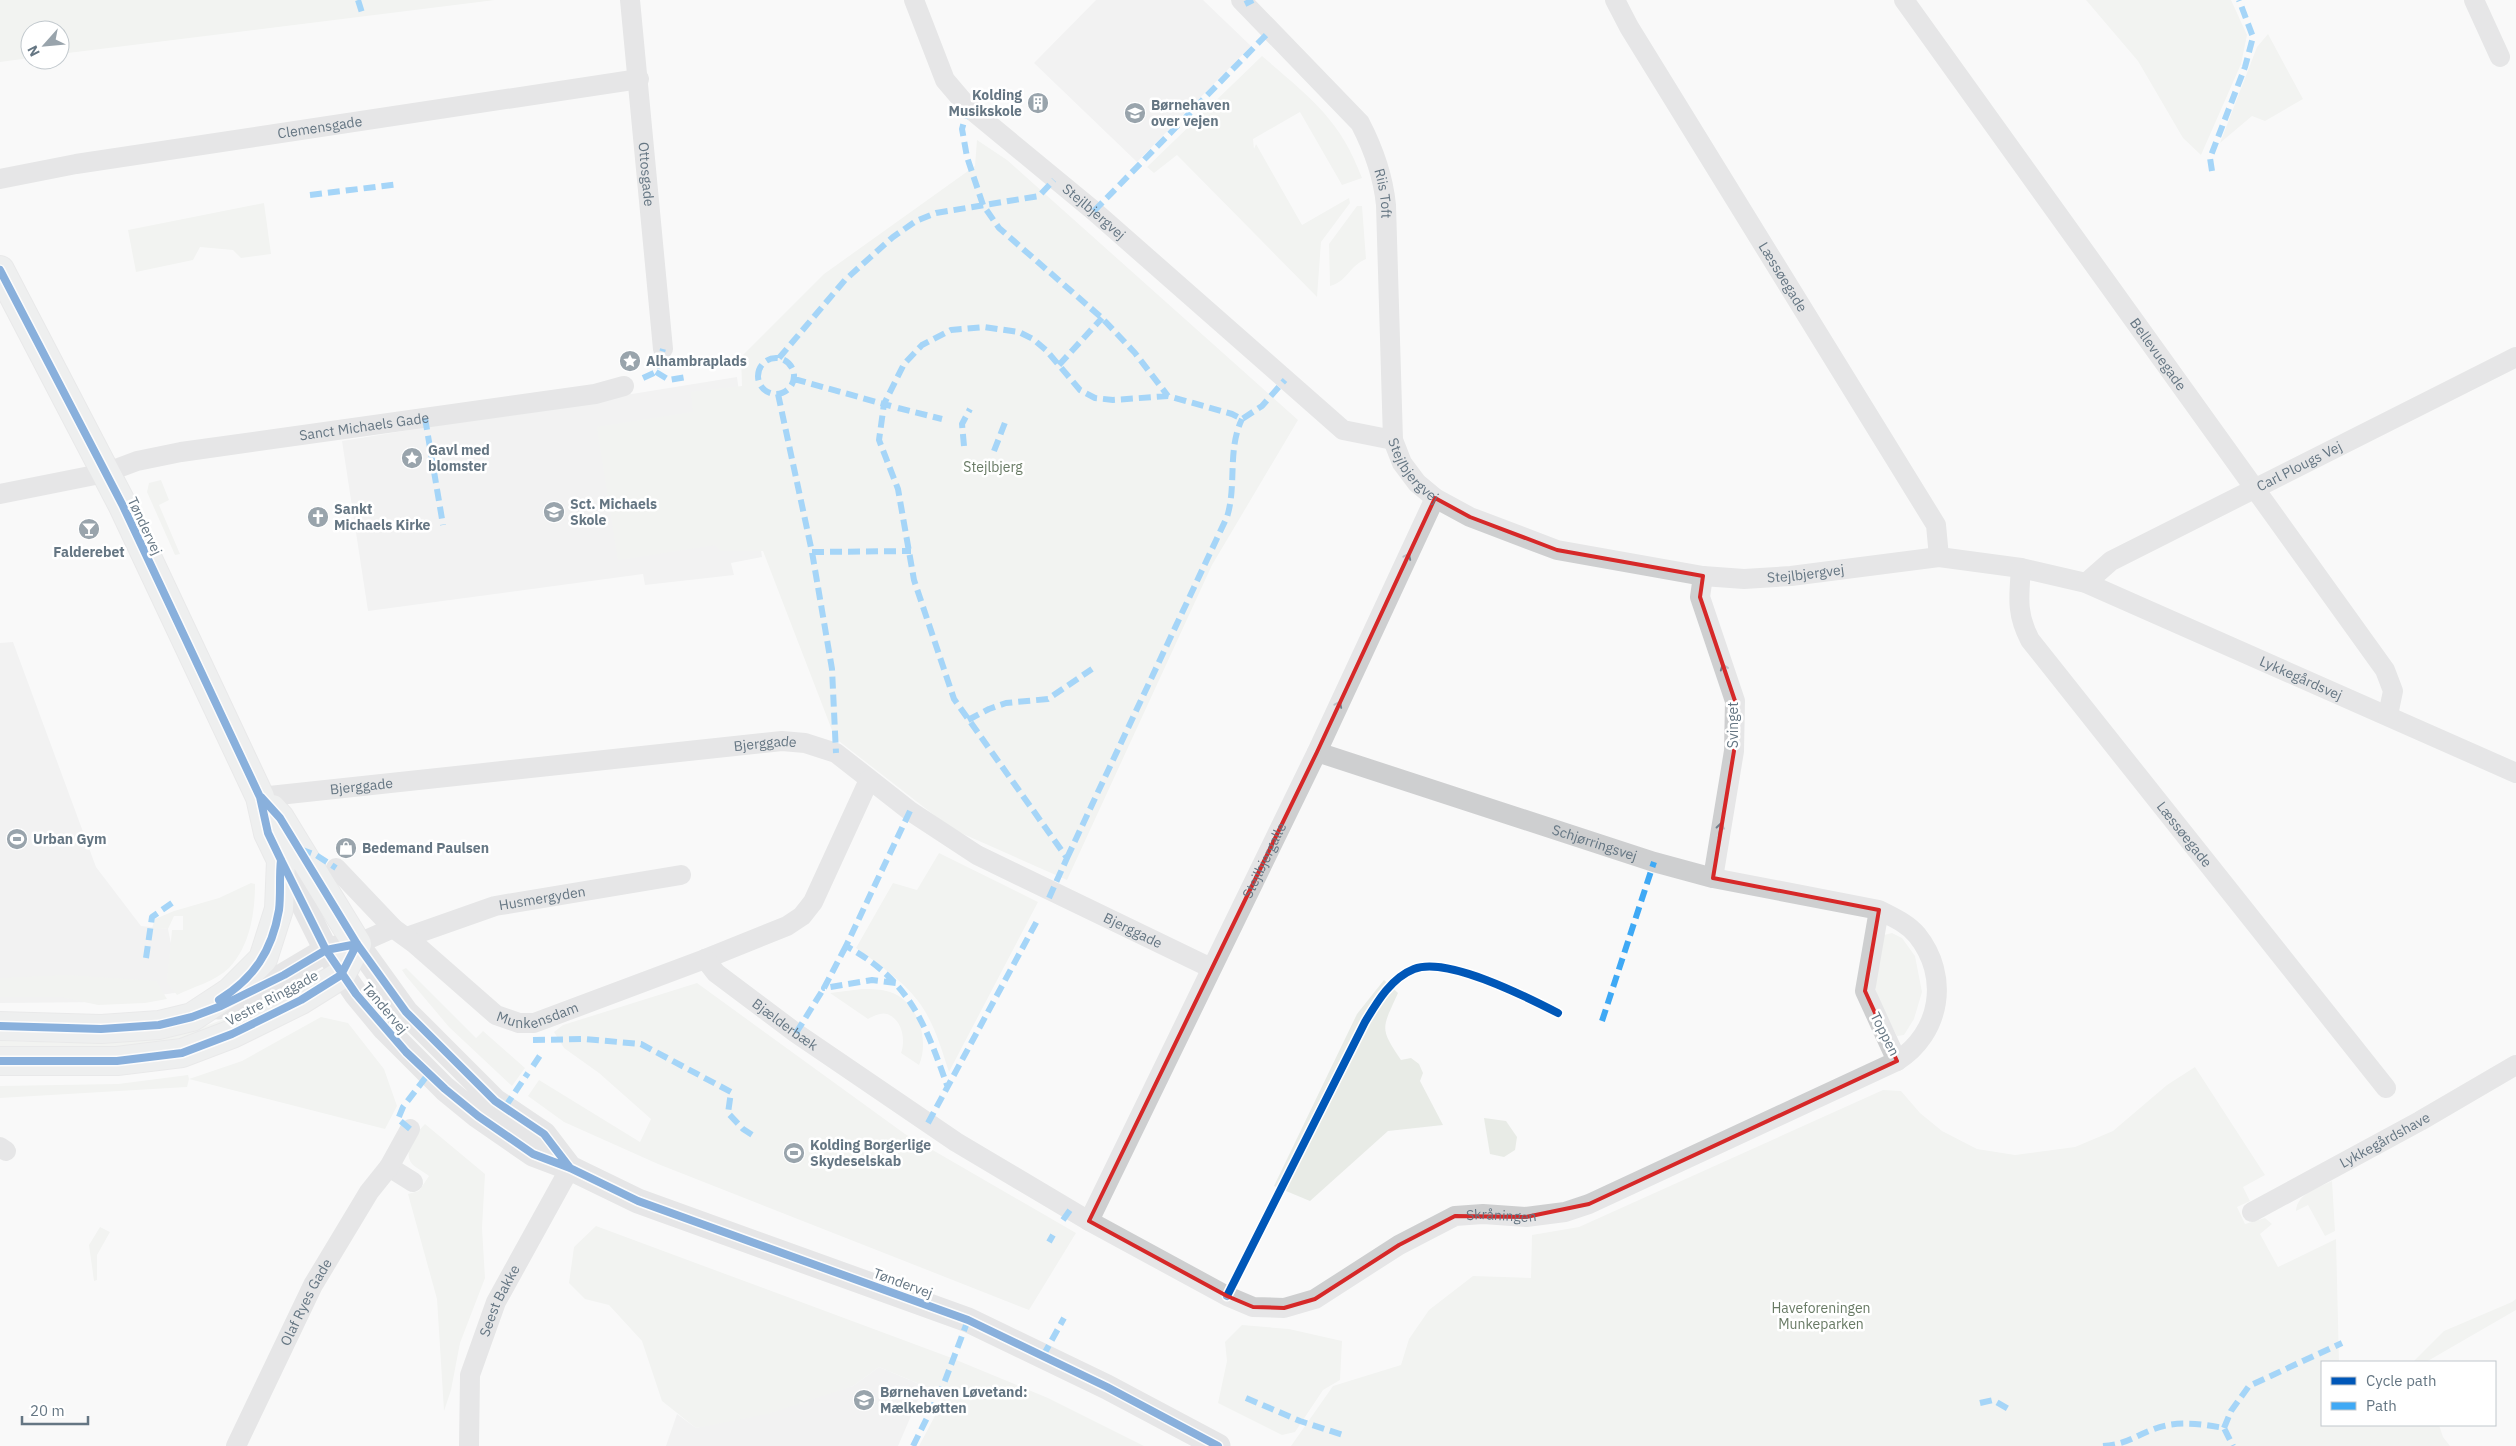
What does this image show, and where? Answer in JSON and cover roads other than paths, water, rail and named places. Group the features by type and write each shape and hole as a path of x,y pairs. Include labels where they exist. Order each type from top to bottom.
{"main road":[{"name":"Tøndervej","path":"0,270 105,473 260,797 268,833 281,860"},
{"name":"Tøndervej","path":"260,797 280,818 357,944"},
{"name":"Vestre Ringgade","path":"0,1026 101,1029 159,1025 192,1017 230,992 264,960 279,909 281,860"},
{"path":"341,975 357,944"},
{"name":"Vestre Ringgade","path":"0,1061 117,1061 182,1053 267,1018 341,975"}],"street":[{"name":"Ottosgade","path":"630,0 639,79 663,349"},
{"name":"Stejlbjergvej","path":"914,0 945,80 968,107 1094,211 1343,430 1393,440 1402,463 1417,483 1435,498 1470,517 1557,550 1703,576 1744,579 1791,576 1939,557 2021,568 2086,583"},
{"name":"Riis Toft","path":"1241,0 1360,123 1373,149 1383,180 1386,205 1393,440"},
{"name":"Læssøegade","path":"1615,0 1634,36 1936,525 1939,557"},
{"name":"Bellevuegade","path":"1904,0 2385,670 2393,691 2388,715"},
{"path":"2474,0 2500,57"},
{"name":"Clemensgade","path":"0,179 76,164 639,79"},
{"name":"Carl Plougs Vej","path":"2086,583 2111,561 2516,357"},
{"name":"Sanct Michaels Gade","path":"0,494 105,473 137,461 181,452 595,394 624,386"},
{"name":"Stejlbjergalle","path":"1089,1221 1317,752 1435,498"},
{"name":"Læssøegade","path":"2021,568 2019,603 2021,622 2030,640 2386,1088"},
{"name":"Svinget","path":"1703,576 1700,597 1736,701 1734,751 1713,878"},
{"name":"Lykkegårdsvej","path":"2086,583 2516,773"},
{"name":"Bjerggade","path":"260,797 782,741 805,743 836,753 942,834 977,856 1211,968"},
{"name":"Schjørringsvej","path":"1317,752 1654,862 1713,878 1879,910"},
{"path":"706,959 787,926 802,916 813,902 869,780"},
{"name":"Tøndervej","path":"281,860 326,950 341,975 385,1029 445,1089 478,1116 533,1154 570,1168 638,1201 968,1320 1107,1387 1218,1446"},
{"name":"Munkensdam","path":"336,868 400,932 496,1015 519,1024 534,1023 706,959"},
{"name":"Husmergyden","path":"400,932 495,906 681,875"},
{"name":"Toppen","path":"1879,910 1901,921 1916,934 1928,952 1937,988 1936,1012 1921,1040 1909,1054 1897,1061 1865,991 1879,910"},
{"path":"357,944 400,932"},
{"name":"Tøndervej","path":"357,944 406,1012 495,1101 544,1134 570,1168"},
{"name":"Vestre Ringgade","path":"192,1017 222,1006 284,976 326,950 357,944"},
{"name":"Bjælderbæk","path":"706,959 716,973 796,1033 942,1133 1089,1221"},
{"name":"Skråningen","path":"1089,1221 1227,1296 1253,1307 1284,1308 1315,1299 1399,1245 1455,1216 1483,1214 1526,1217 1564,1212 1589,1204 1897,1061"},
{"name":"Lykkegårdshave","path":"2252,1212 2420,1121 2516,1065"},
{"name":"Olaf Ryes Gade","path":"241,1444 313,1285 370,1192 389,1167 410,1129"},
{"path":"389,1167 413,1182"},
{"name":"Seest Bakke","path":"469,1446 470,1375 496,1302 570,1168"}],"place":[{"name":"Kolding Musikskole","path":"1038,103"},
{"name":"Børnehaven over vejen","path":"1135,113"},
{"name":"Alhambraplads","path":"630,361"},
{"name":"Gavl med blomster","path":"412,458"},
{"name":"Sct. Michaels Skole","path":"554,512"},
{"name":"Sankt Michaels Kirke","path":"318,517"},
{"name":"Falderebet","path":"89,529"},
{"name":"Urban Gym","path":"17,839"},
{"name":"Bedemand Paulsen","path":"346,848"},
{"name":"Kolding Borgerlige Skydeselskab","path":"794,1153"},
{"name":"Børnehaven Løvetand: Mælkebøtten","path":"864,1400"}],"park label":[{"name":"Stejlbjerg","path":"993,467"},
{"name":"Haveforeningen Munkeparken","path":"1821,1316"}]}
